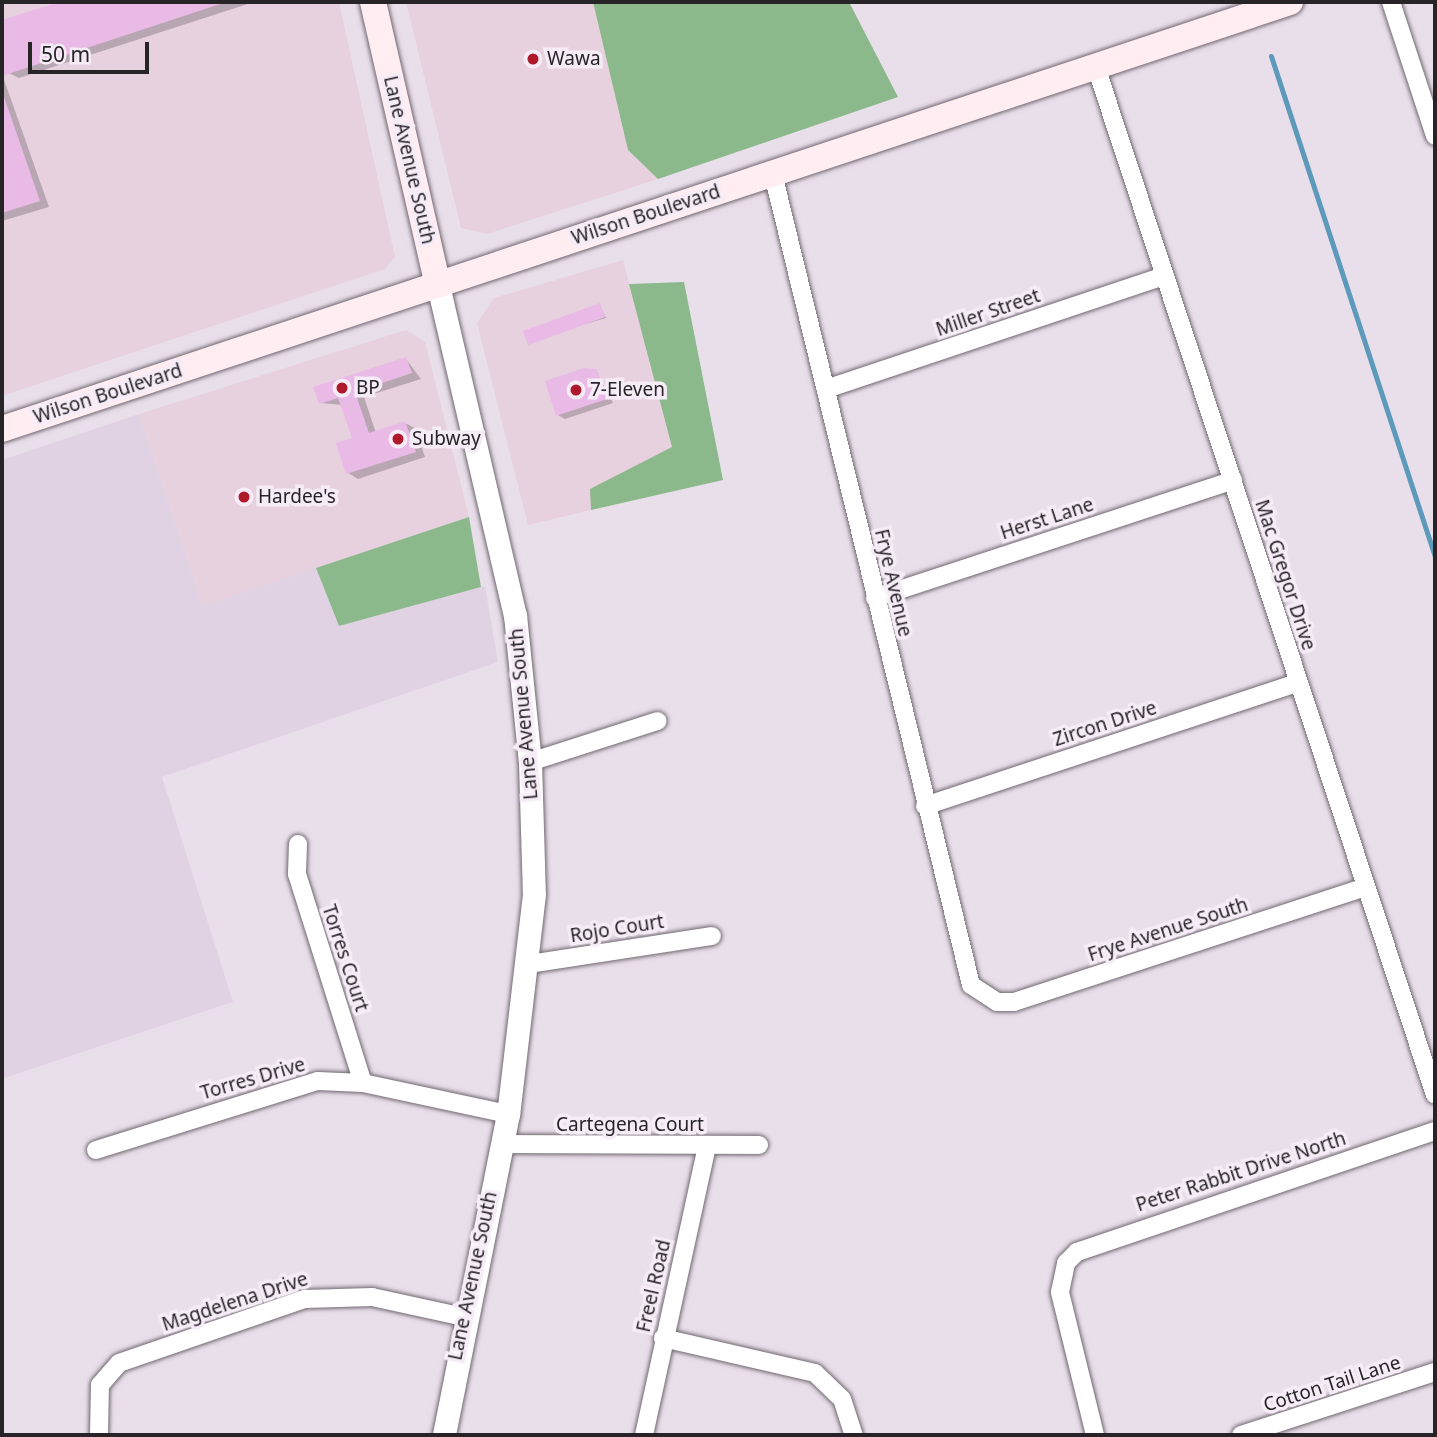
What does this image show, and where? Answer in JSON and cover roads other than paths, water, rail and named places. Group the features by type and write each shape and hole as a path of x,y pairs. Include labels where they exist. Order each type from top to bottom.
{"main road":[{"name":"Lane Avenue South","path":"373,2 438,285"},
{"name":"Wilson Boulevard","path":"2,429 1290,2"}],"street":[{"path":"1391,2 1435,136"},
{"name":"Mac Gregor Drive","path":"1096,67 1435,1095"},
{"name":"Frye Avenue","path":"773,174 963,968 983,997"},
{"name":"Miller Street","path":"826,389 1164,276"},
{"name":"Lane Avenue South","path":"438,285 515,615 530,762 529,964 508,1114 464,1317 444,1435"},
{"name":"Herst Lane","path":"875,598 1233,480"},
{"name":"Zircon Drive","path":"925,806 1298,683"},
{"path":"530,762 658,721"},
{"name":"Torres Court","path":"298,844 297,874 363,1083"},
{"name":"Frye Avenue South","path":"983,997 1014,1002 1366,887"},
{"name":"Rojo Court","path":"529,964 712,936"},
{"name":"Torres Drive","path":"96,1150 300,1084 363,1083 508,1114"},
{"name":"Peter Rabbit Drive North","path":"1095,1435 1060,1292 1066,1264 1090,1244 1435,1130"},
{"name":"Cartegena Court","path":"501,1144 759,1145"},
{"name":"Freel Road","path":"644,1435 707,1146"},
{"name":"Magdelena Drive","path":"99,1435 95,1404 108,1373 136,1356 327,1295 372,1297 464,1317"},
{"path":"663,1339 815,1373 842,1399 854,1435"},
{"name":"Cotton Tail Lane","path":"1241,1435 1435,1372"}],"waterway":[{"path":"1271,56 1435,557"}],"place":[{"name":"Wawa","path":"533,59"},
{"name":"BP","path":"342,388"},
{"name":"7-Eleven","path":"576,390"},
{"name":"Subway","path":"398,439"},
{"name":"Hardee's","path":"244,497"}]}
